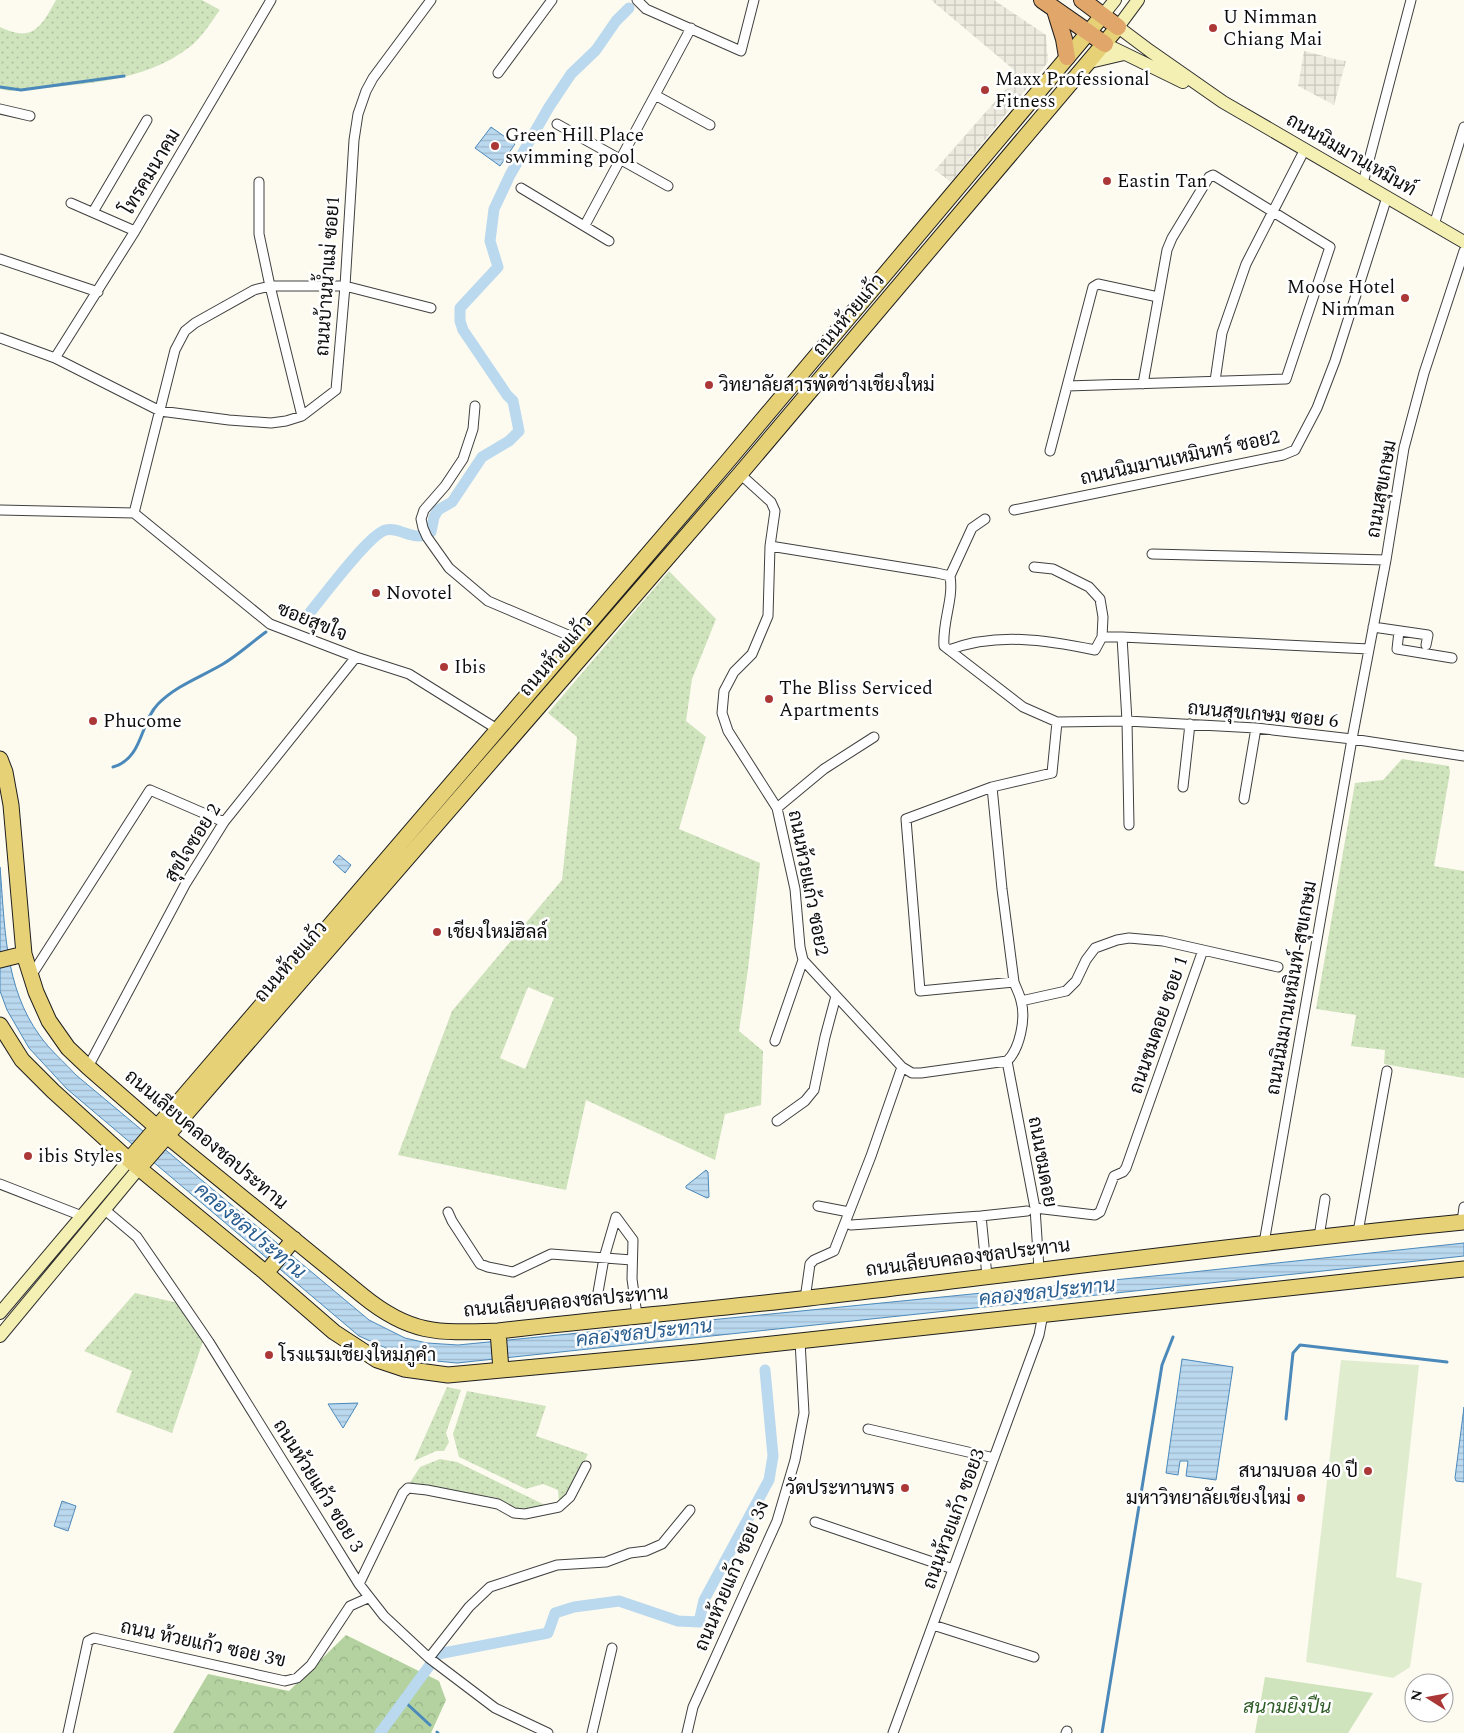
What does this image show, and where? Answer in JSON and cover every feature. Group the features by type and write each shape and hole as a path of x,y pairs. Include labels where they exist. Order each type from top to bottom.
{"highway":[{"path":"1082,0 1118,27"},
{"path":"1048,5 1105,44"},
{"path":"1048,5 1064,39 1066,57"}],"main road":[{"name":"ถนนห้วยแก้ว","path":"162,1132 497,729 727,462 1115,0"},
{"name":"ถนนห้วยแก้ว","path":"0,1314 82,1216 134,1164 510,739 740,474 1090,62 1135,4"},
{"path":"1133,39 1130,21 1135,4"},
{"name":"ถนนนิมมานเหมินท์","path":"1118,27 1219,99 1464,242"},
{"name":"ถนนนิมมานเหมินท์","path":"1105,44 1219,99"},
{"path":"1090,62 1124,54"},
{"path":"727,462 740,474"},
{"path":"497,729 510,739"},
{"name":"ถนนเลียบคลองชลประทาน","path":"0,760 5,772 11,805 24,954 36,992 49,1021 68,1048 291,1243 371,1303 393,1317 411,1325 431,1330 498,1334 638,1315 805,1299 1039,1269 1264,1244 1463,1217"},
{"path":"0,960 24,954"},
{"path":"0,1025 7,1039 22,1060 53,1091 134,1164 269,1270 334,1332 378,1360 404,1369 448,1375 501,1366 542,1367 1464,1269"},
{"name":"ถนนห้วยแก้ว","path":"0,1336 105,1210 134,1164"},
{"path":"269,1270 291,1243"},
{"path":"498,1334 501,1366"}],"street":[{"name":"โทรคมนาคม","path":"55,358 135,231 271,0"},
{"name":"ถนนบ้านน้ำแม่ ซอย1","path":"160,411 270,422 286,421 302,416 336,390 345,286 354,140 358,114 373,78 431,0"},
{"path":"498,73 552,0"},
{"path":"637,0 646,9 741,51 754,0"},
{"path":"1363,183 1411,0"},
{"path":"585,225 691,28"},
{"path":"655,95 710,125"},
{"path":"0,109 30,116"},
{"path":"93,212 147,120"},
{"path":"557,124 668,186"},
{"path":"1434,224 1464,127"},
{"path":"1214,381 1222,333 1246,264 1305,149"},
{"path":"1067,386 1142,384 1286,379 1330,247 1214,175 1209,176 1172,238 1158,297 1142,384"},
{"path":"259,182 259,234 302,416"},
{"path":"521,188 585,225 609,242"},
{"name":"ถนนนิมมานเหมินทร์ ซอย2","path":"1014,510 1283,455 1295,450 1317,408 1335,361 1387,198"},
{"path":"71,203 135,231"},
{"name":"ถนนสุขเกษม","path":"1352,739 1386,560 1404,448 1424,373 1464,251"},
{"path":"0,259 98,292"},
{"path":"1050,451 1093,287 1098,284 1158,297"},
{"path":"0,510 134,512 175,350 185,331 194,323 254,290 270,286 345,286 431,308"},
{"path":"0,338 55,358 160,411"},
{"path":"475,406 473,429 463,458 445,486 424,510 421,519 423,528 427,537 449,568 488,601 575,638"},
{"name":"ถนนห้วยแก้ว ซอย2","path":"740,474 771,502 775,511 770,546 768,616 752,654 734,672 724,692 722,713 728,731 777,808 795,889 800,948 803,960 902,1067"},
{"name":"ซอยสุขใจ","path":"134,512 270,624 356,657 409,674 497,729"},
{"path":"985,519 972,528 950,576 952,586 943,633 944,646 1023,707 1057,722 1052,773 992,787 906,819 920,992 1014,982"},
{"path":"770,546 950,576"},
{"path":"1152,554 1386,560"},
{"path":"949,650 968,643 1015,639 1060,642 1095,650 1102,637 1103,618 1100,600 1089,587 1052,569 1034,567"},
{"path":"1373,627 1428,635 1426,646"},
{"path":"1400,631 1397,649 1452,658"},
{"path":"1102,637 1369,649"},
{"path":"1122,637 1127,720 1129,826"},
{"name":"สุขใจซอย 2","path":"88,1067 186,883 224,822 356,657"},
{"name":"ถนนสุขเกษม ซอย 6","path":"1057,722 1127,720 1256,728 1352,739 1464,756"},
{"path":"1183,787 1190,724"},
{"path":"1244,799 1256,728"},
{"path":"777,808 824,769 874,738"},
{"name":"ถนนนิมมานเหมินท์-สุขเกษม","path":"1264,1244 1352,739"},
{"path":"805,1299 810,1264 834,1250 872,1156 902,1067 912,1073 921,1074 1007,1061 1014,1054 1020,1039 1022,1001 1014,982 992,787"},
{"path":"31,976 150,790 224,822"},
{"name":"ถนนชมดอย ซอย 1","path":"1022,1001 1066,991 1076,980 1086,960 1095,948 1116,940 1129,938 1203,950 1126,1168 1123,1172 1114,1176 1100,1212 1095,1215 1031,1209"},
{"path":"1203,950 1278,967"},
{"path":"775,1040 803,960"},
{"path":"778,1121 805,1101 814,1090 836,996"},
{"name":"ถนนชมดอย","path":"1007,1061 1039,1269"},
{"path":"1358,1232 1386,1071"},
{"path":"0,1184 82,1216"},
{"path":"1319,1237 1324,1199"},
{"path":"818,1206 849,1212"},
{"path":"851,1225 981,1216 1031,1209"},
{"name":"ถนนห้วยแก้ว ซอย 3","path":"105,1210 137,1237 209,1342 368,1598 384,1616 438,1666 495,1708 548,1733"},
{"path":"448,1212 480,1264 488,1268 513,1272 551,1254 632,1260"},
{"path":"981,1216 987,1276"},
{"path":"597,1298 604,1258 616,1217 633,1240 634,1296 638,1315"},
{"name":"ถนนห้วยแก้ว ซอย3","path":"893,1733 1039,1335 1043,1314"},
{"name":"ถนนห้วยแก้ว ซอย 3ง","path":"687,1733 697,1699 777,1521 795,1460 804,1413 800,1341"},
{"path":"868,1429 994,1458"},
{"path":"359,1584 403,1493 408,1488 498,1504 514,1513 525,1514 559,1507 570,1497 586,1466"},
{"path":"429,1658 469,1607 490,1588 557,1565 606,1562 630,1553 646,1551 662,1544 690,1510"},
{"path":"815,1522 953,1570"},
{"name":"ถนน ห้วยแก้ว ซอย 3ข","path":"68,1733 88,1641 94,1638 285,1681 297,1678 311,1665 350,1606 368,1598"},
{"path":"932,1625 1034,1656"},
{"path":"592,1733 612,1648"}],"green space":[{"path":"56,0 202,0 220,10 203,34 191,46 171,59 150,69 104,81 10,91 0,89 0,27 11,32 21,33 35,30 46,18"},
{"path":"669,571 716,619 692,679 686,721 706,737 679,829 760,863 739,1031 763,1051 761,1105 725,1114 715,1160 586,1100 566,1190 398,1155 452,1011 562,880 577,737 548,713","holes":["528,987 554,998 525,1069 500,1058"]},
{"path":"1402,759 1449,766 1450,772 1434,866 1464,871 1464,1078 1384,1064 1385,1050 1351,1046 1356,1015 1316,1009 1355,783 1383,780"},
{"path":"135,1293 178,1303 203,1341 172,1433 116,1412 132,1371 84,1351"},
{"name":"สนามบอล 40 ปี","path":"1341,1360 1419,1365 1396,1577 1422,1583 1410,1667 1393,1678 1306,1662"},
{"path":"447,1387 461,1390 446,1433 449,1442 444,1451 436,1451 414,1461"},
{"path":"467,1391 546,1406 536,1436 588,1454 567,1495 559,1501 558,1490 543,1484 526,1489 459,1457 453,1434"},
{"path":"440,1459 457,1462 545,1505 517,1510 498,1498 409,1484 420,1467"},
{"path":"346,1635 439,1681 446,1700 431,1733 173,1733 208,1674 289,1691"},
{"name":"สนามยิงปืน","path":"1265,1677 1373,1693 1348,1733 1255,1733"}],"shaded area":[{"path":"931,0 994,0 1046,35 1048,62 951,182 935,170 1012,82 1013,69"},
{"path":"1304,51 1346,61 1334,105 1298,86"}],"water":[{"name":"Green Hill Place swimming pool","path":"491,127 515,144 500,166 475,148"},
{"path":"339,855 351,865 345,873 333,862"},
{"name":"คลองชลประทาน","path":"0,867 5,933 13,976 19,997 28,1017 48,1046 76,1075 369,1320 405,1338 427,1343 458,1345 1174,1274 1464,1243 1464,1256 457,1363 426,1360 399,1354 359,1336 67,1089 29,1048 7,1010 0,991"},
{"path":"706,1170 708,1172 709,1197 707,1198 686,1188"},
{"path":"1182,1359 1233,1367 1216,1480 1186,1476 1188,1461 1180,1461 1178,1475 1166,1473"},
{"path":"358,1403 343,1428 328,1404"},
{"path":"1464,1407 1464,1482 1456,1481 1455,1478"},
{"path":"62,1501 76,1506 68,1531 54,1526"}],"waterway":[{"path":"303,621 343,571 378,534 390,529 416,536 431,532 434,517 438,510 452,502 482,457 509,441 519,431 513,401 463,330 460,321 460,308 498,267 490,241 494,209 510,175 549,107 571,74 596,50 616,21 629,8"},
{"path":"0,87 21,90 124,76"},
{"path":"113,767 123,763 136,748 152,712 165,697 181,686 229,660 266,632"},
{"path":"1102,1733 1162,1365 1173,1337"},
{"path":"1286,1419 1293,1353 1300,1345 1447,1362"},
{"path":"380,1733 438,1654 548,1633 555,1613 574,1607 619,1601 678,1621 699,1622 704,1600 769,1480 773,1456 765,1370"},
{"path":"404,1701 430,1725"}],"place":[{"name":"U Nimman Chiang Mai","path":"1213,28"},
{"name":"Maxx Professional Fitness","path":"985,90"},
{"name":"Green Hill Place swimming pool","path":"495,146"},
{"name":"Eastin Tan","path":"1107,181"},
{"name":"Moose Hotel Nimman","path":"1405,298"},
{"name":"วิทยาลัยสารพัดช่างเชียงใหม่","path":"709,385"},
{"name":"Novotel","path":"376,593"},
{"name":"Ibis","path":"444,667"},
{"name":"The Bliss Serviced Apartments","path":"769,699"},
{"name":"Phucome","path":"93,721"},
{"name":"เชียงใหม่ฮิลล์","path":"437,932"},
{"name":"ibis Styles","path":"28,1156"},
{"name":"โรงแรมเชียงใหม่ภูคำ","path":"269,1355"},
{"name":"สนามบอล 40 ปี","path":"1368,1471"},
{"name":"วัดประทานพร","path":"905,1488"},
{"name":"มหาวิทยาลัยเชียงใหม่","path":"1301,1498"}]}
